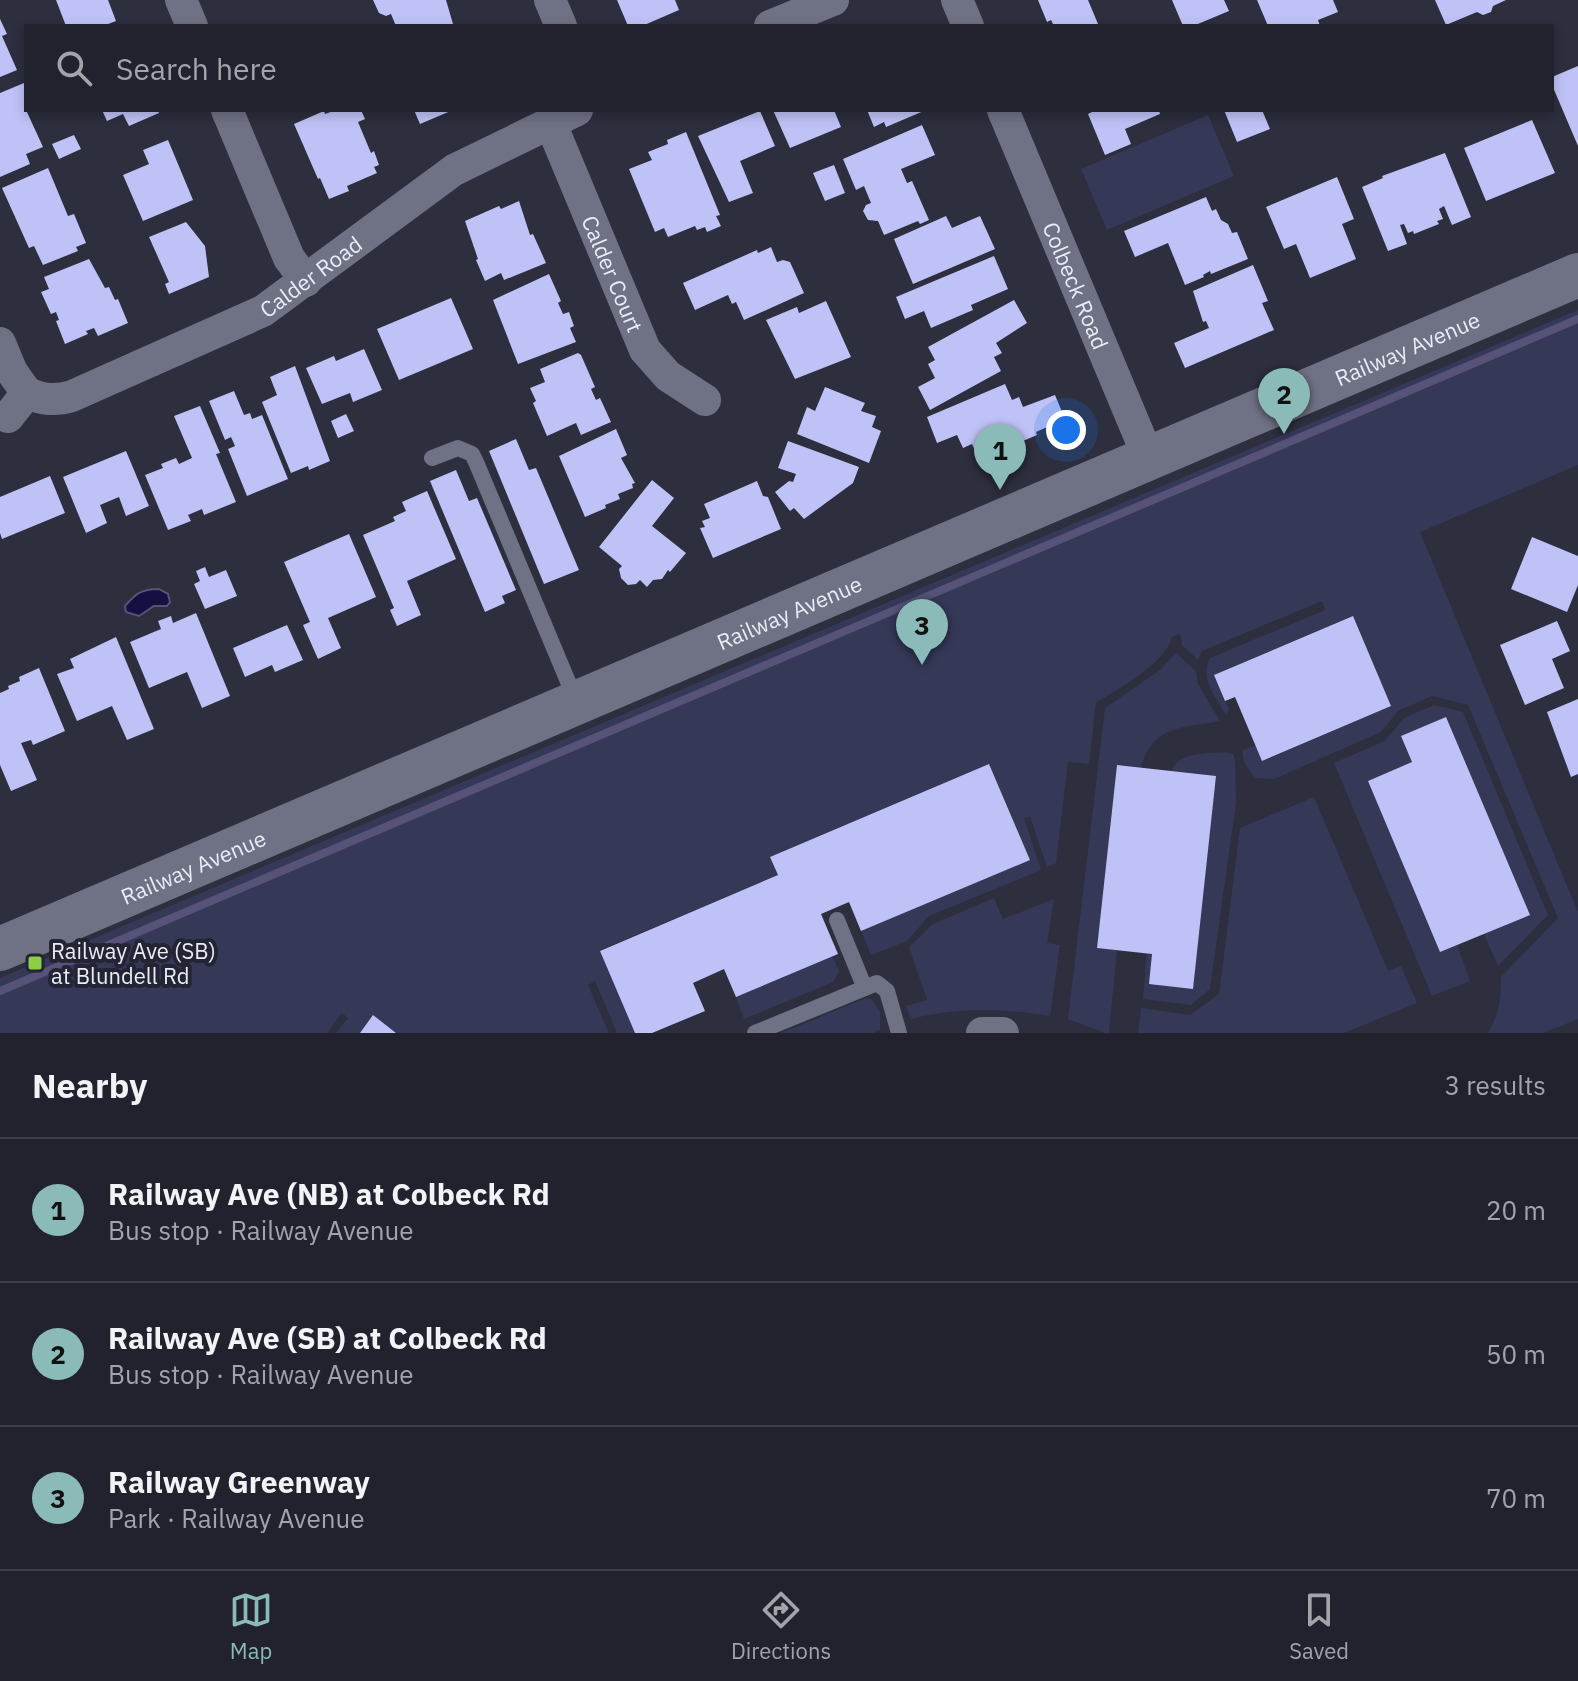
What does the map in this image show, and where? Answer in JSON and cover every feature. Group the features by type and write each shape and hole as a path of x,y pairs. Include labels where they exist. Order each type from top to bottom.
{"main road":[{"name":"Railway Avenue","path":"0,949 1578,275"}],"street":[{"path":"181,0 191,24"},
{"path":"550,0 560,24"},
{"path":"775,24 833,0"},
{"path":"957,0 967,24"},
{"path":"228,112 289,258 306,281"},
{"name":"Colbeck Road","path":"1004,112 1149,459"},
{"name":"Calder Road","path":"0,343 12,372 18,405 72,396 263,311 454,170 564,117"},
{"name":"Calder Court","path":"564,117 645,350 668,376 705,400"},
{"path":"982,1033 1003,1033"}],"lane":[{"path":"432,458 458,448 472,454 577,705"},
{"path":"837,920 864,986"},
{"path":"755,1033 877,983 887,991 899,1033"}],"shaded area":[{"path":"1208,115 1234,176 1107,230 1081,169"},
{"path":"1578,310 1578,465 1420,532 1578,912 1578,1019 1543,1033 1488,1033 1499,1006 1501,977 1558,918 1468,705 1432,696 1398,711 1381,732 1274,779 1256,778 1248,769 1243,750 1256,745 1263,761 1391,706 1352,616 1214,675 1229,709 1226,715 1208,681 1206,673 1210,658 1325,610 1322,601 1202,651 1198,660 1182,645 1180,634 1172,637 1161,657 1151,666 1096,703 1089,764 1068,762 1056,863 1047,867 1030,817 1024,818 1041,870 929,916 907,941 871,955 861,931 1030,860 989,764 770,857 778,875 600,950 635,1033 617,1033 595,981 588,985 609,1033 396,1033 373,1016 360,1033 336,1033 348,1018 342,1013 327,1033 0,1033 0,978"},
{"path":"159,589 168,594 170,602 167,606 154,606 139,616 126,612 125,606 138,594"},
{"path":"1176,653 1196,671 1198,684 1220,721 1182,728 1161,736 1146,753 1141,767 1117,765 1097,947 1117,950 1109,1033 1105,1033 1068,1019 1105,708 1160,670"},
{"path":"1434,705 1463,712 1548,915 1498,966 1484,934 1529,914 1446,717 1401,736 1412,762 1368,781 1440,952 1457,945 1470,981 1432,996 1334,763 1385,741 1404,718"},
{"path":"1225,752 1233,754 1235,759 1236,803 1210,989 1191,1005 1143,999 1147,953 1193,988 1216,776 1171,771 1187,757"},
{"path":"1314,797 1388,971 1401,966 1417,1003 1344,1033 1138,1033 1141,1008 1190,1015 1219,994 1240,828"},
{"path":"994,898 1003,919 1054,899 1047,943 1060,945 1050,1016 980,1010 946,1012 911,1019 906,1006 927,1000 909,947 933,924"},
{"path":"832,956 839,971 833,982 744,1019 736,997"},
{"path":"866,998 872,999 880,1012 880,1030 873,1033 781,1033"}],"building":[{"path":"56,0 108,0 116,21 108,24 65,24"},
{"path":"373,0 446,0 453,24 395,24 391,14 386,16 379,13"},
{"path":"617,0 675,0 679,10 647,24 627,24"},
{"path":"1038,0 1088,0 1098,24 1053,24 1051,20 1047,22"},
{"path":"1172,0 1224,0 1229,11 1198,24 1182,24"},
{"path":"1257,0 1333,0 1338,12 1318,20 1319,24 1267,24"},
{"path":"1435,0 1506,0 1493,6 1491,12 1483,15 1477,12 1446,24"},
{"path":"0,19 7,34 2,36 17,70 0,77"},
{"path":"1578,66 1578,146 1554,90 1554,76"},
{"path":"24,83 24,112 27,112 43,147 26,154 30,164 0,177 0,93"},
{"path":"103,112 159,113 129,126 123,114 107,121"},
{"path":"322,112 362,112 365,119 358,122 379,165 374,167 377,173 347,186 349,191 329,199 294,124"},
{"path":"415,112 448,112 420,124"},
{"path":"760,112 775,146 740,161 753,193 729,202 698,136"},
{"path":"774,112 835,112 841,127 790,148"},
{"path":"868,112 921,112 886,127 884,122 874,127"},
{"path":"1225,112 1263,112 1270,129 1237,142"},
{"path":"1088,114 1160,114 1125,129 1131,144 1105,155"},
{"path":"1532,120 1555,173 1486,201 1464,148"},
{"path":"922,125 935,155 901,169 907,183 912,181 929,220 920,224 918,221 884,235 878,221 868,220 863,211 871,203 864,186 856,190 843,159"},
{"path":"686,132 720,215 716,216 721,226 707,232 705,227 697,230 695,226 668,237 664,228 655,232 629,169 652,160 648,152"},
{"path":"74,135 81,149 59,159 52,144"},
{"path":"168,140 193,200 143,221 123,175 149,164 143,150"},
{"path":"1445,153 1471,217 1452,225 1444,206 1439,209 1443,219 1437,221 1439,224 1414,234 1413,231 1408,233 1404,224 1400,225 1407,244 1388,251 1362,187 1382,176"},
{"path":"834,165 845,193 825,201 813,173"},
{"path":"48,168 68,216 74,214 86,243 76,247 78,251 43,265 34,246 29,248 2,188"},
{"path":"1337,177 1354,219 1342,224 1356,259 1310,278 1296,244 1284,249 1266,207"},
{"path":"1206,197 1212,211 1216,209 1232,233 1237,232 1248,259 1211,274 1210,271 1185,285 1168,243 1135,257 1124,231"},
{"path":"519,201 530,235 533,234 546,263 504,280 501,273 485,281 465,221"},
{"path":"946,216 952,228 980,216 995,249 913,284 894,239"},
{"path":"186,222 205,246 209,277 169,294 165,284 169,282 149,237"},
{"path":"771,247 777,262 790,262 804,293 744,320 736,302 732,304 728,295 695,310 683,283 757,250 758,253"},
{"path":"994,256 1008,289 971,305 973,310 931,328 924,311 905,319 896,297"},
{"path":"89,259 105,288 109,287 115,300 118,299 128,323 98,336 94,328 65,344 56,321 59,320 56,312 51,314 41,292 49,289 44,277"},
{"path":"1253,265 1268,301 1262,303 1274,330 1185,368 1174,343 1209,328 1206,321 1203,322 1193,291"},
{"path":"549,274 561,301 558,303 563,314 569,312 574,326 570,328 576,342 518,364 493,300"},
{"path":"451,298 473,349 399,380 377,329"},
{"path":"1014,300 1027,323 996,343 1002,353 994,357 1001,371 930,410 918,387 935,378 928,364 935,360 928,347"},
{"path":"826,301 851,357 795,379 766,320 797,307 799,313"},
{"path":"364,349 382,390 353,402 350,393 322,404 306,368 334,356 336,361"},
{"path":"578,353 595,387 591,389 596,400 600,398 611,422 581,435 576,423 547,436 530,388 545,382 540,369"},
{"path":"295,366 330,461 309,470 308,466 291,473 262,402 277,395 270,377"},
{"path":"1005,384 1012,400 1019,397 1023,407 1055,395 1065,419 979,460 972,444 963,448 957,435 937,443 927,417"},
{"path":"825,387 865,403 861,411 876,416 872,427 881,431 869,463 797,434 807,407 815,411"},
{"path":"234,391 244,415 250,413 252,419 262,415 288,479 247,496 228,449 235,446 231,437 225,440 209,401"},
{"path":"200,406 236,502 204,515 202,509 188,515 191,521 168,530 145,475 163,468 161,464 176,458 179,464 192,458 174,416"},
{"path":"346,414 354,431 338,438 331,421"},
{"path":"616,429 627,455 621,458 635,483 632,484 633,488 618,494 620,499 585,517 559,456"},
{"path":"516,439 529,470 536,468 579,570 544,584 489,451"},
{"path":"788,441 859,467 853,483 804,519 794,508 790,511 775,492 789,481 793,482 796,474 778,468"},
{"path":"126,451 149,506 126,516 119,497 100,505 107,523 86,533 63,477"},
{"path":"456,470 469,501 477,498 516,590 502,596 505,603 485,612 430,481"},
{"path":"50,476 65,513 2,539 0,497"},
{"path":"652,480 674,498 652,526 686,553 662,579 653,580 647,587 640,580 628,585 621,578 619,569 622,566 599,547"},
{"path":"757,481 763,496 768,497 781,529 713,558 700,528 705,527 702,521 710,518 704,504"},
{"path":"427,491 456,559 407,581 421,615 397,626 390,610 394,608 363,535 395,521 393,517 406,511 402,502"},
{"path":"349,534 376,597 328,618 341,648 318,659 303,625 310,622 284,562"},
{"path":"1532,537 1578,556 1578,585 1567,612 1511,589"},
{"path":"205,567 209,577 226,570 237,596 205,609 194,584 200,581 196,571"},
{"path":"196,613 230,696 202,708 187,672 149,688 130,642 161,629 158,621 171,616 173,623"},
{"path":"1353,616 1391,706 1262,761 1235,697 1225,701 1214,675"},
{"path":"1557,621 1570,651 1552,659 1564,688 1525,705 1500,645"},
{"path":"287,625 303,660 275,672 272,665 245,677 233,648"},
{"path":"116,637 154,729 127,740 112,706 77,721 57,674 74,668 70,659"},
{"path":"39,668 65,731 33,745 31,740 21,743 37,780 11,791 0,765 0,693 20,681 19,677"},
{"path":"1578,699 1578,774 1571,777 1547,712"},
{"path":"1446,717 1530,915 1440,952 1368,781 1412,762 1401,736"},
{"path":"989,764 1030,860 861,931 849,902 821,914 838,954 736,997 724,969 693,983 705,1011 652,1033 635,1033 600,951 778,875 770,857"},
{"path":"1117,765 1216,776 1193,989 1149,984 1152,954 1097,948"},
{"path":"373,1015 396,1033 360,1033"}],"waterway":[{"path":"0,991 1578,319"}],"place":[{"name":"Railway Ave (SB) at Colbeck Rd","path":"1284,434"},
{"name":"Railway Ave (NB) at Colbeck Rd","path":"1000,490"},
{"name":"Railway Greenway","path":"922,665"},
{"name":"Railway Ave (SB) at Blundell Rd","path":"35,963"}]}
